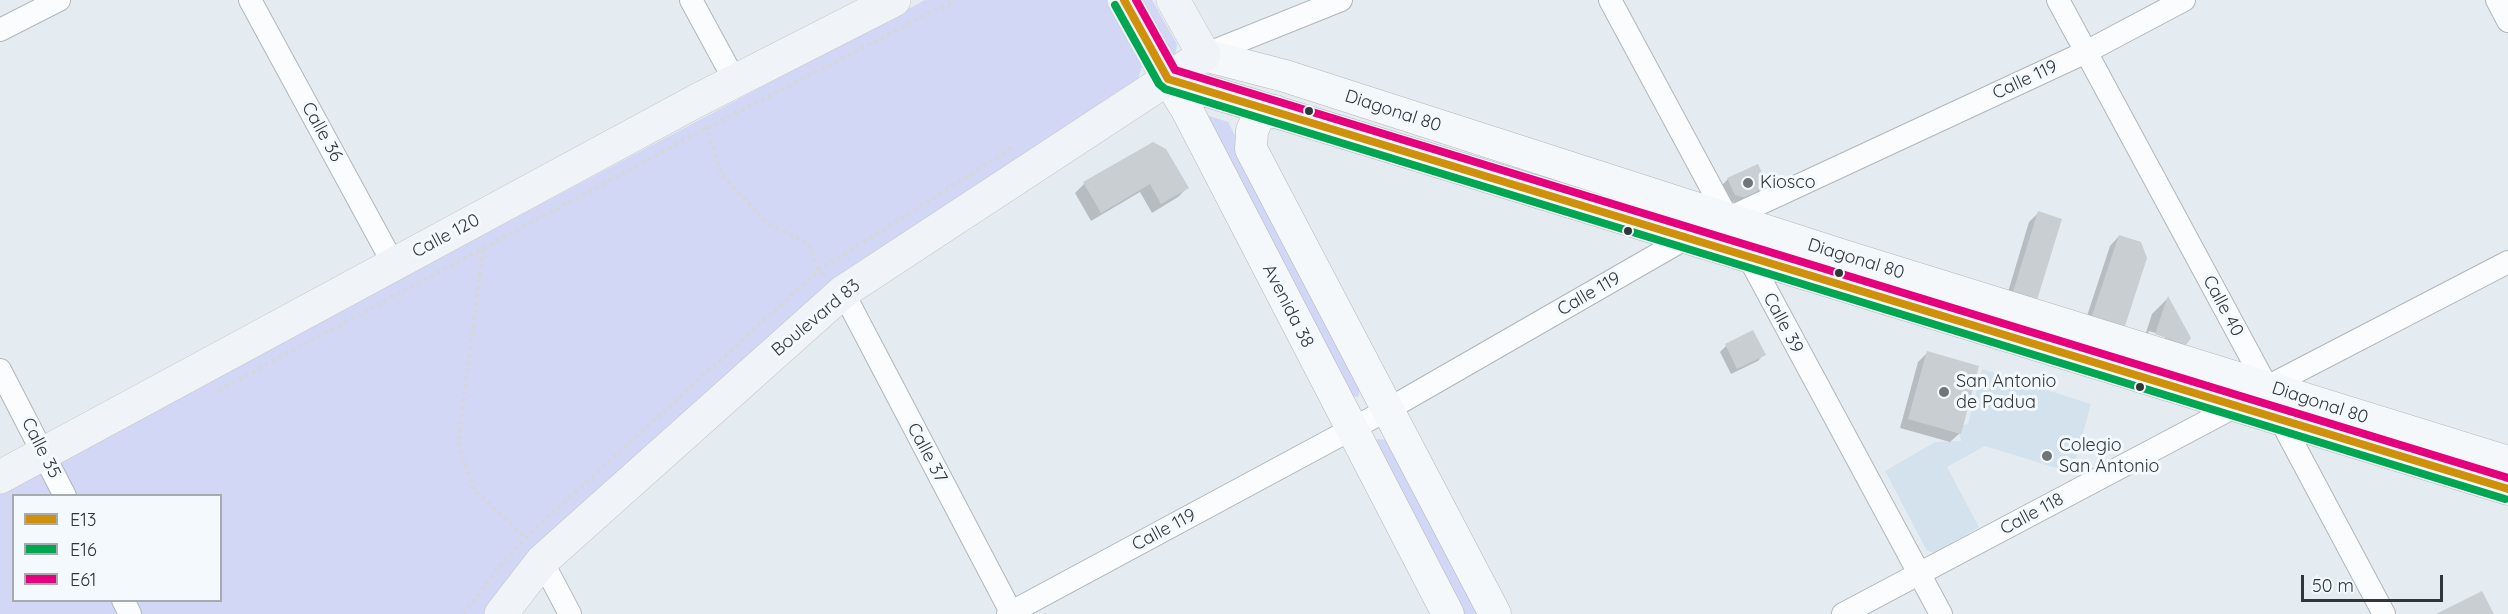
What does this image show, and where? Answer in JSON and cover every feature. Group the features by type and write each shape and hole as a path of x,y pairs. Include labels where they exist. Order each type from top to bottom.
{"main road":[{"name":"Calle 120","path":"0,477 394,265 701,115 735,81 894,0"},
{"name":"Avenida 38","path":"1124,0 1186,108 1448,614"},
{"path":"1173,0 1204,55"},
{"name":"Boulevard 83","path":"501,614 542,561 843,292 1204,55"},
{"name":"Diagonal 80","path":"1204,55 1297,80 1727,218 2508,462"},
{"name":"Diagonal 80","path":"1168,79 2508,489"},
{"path":"1275,111 1259,115 1252,131 1251,149 1495,614"}],"street":[{"path":"0,30 59,0"},
{"name":"Calle 36","path":"250,0 394,265"},
{"path":"692,0 735,81"},
{"path":"1204,55 1341,0"},
{"name":"Calle 39","path":"1610,0 1941,614"},
{"name":"Calle 40","path":"2058,0 2267,387 2280,419 2384,614"},
{"name":"Calle 119","path":"1011,613 1387,410 1688,237 2086,52 2184,0"},
{"path":"2497,0 2508,21"},
{"name":"Calle 118","path":"1842,614 2238,405 2267,387 2508,262"},
{"name":"Calle 37","path":"843,292 1011,613"},
{"name":"Calle 35","path":"0,369 65,494"},
{"path":"542,561 570,614"}],"path":[{"path":"212,394 483,250 701,115 955,0"},
{"path":"701,115 722,175 766,222 809,244 819,270 831,284 843,292"},
{"path":"483,250 458,443 474,490 525,537 542,561"}],"shaded area":[{"path":"925,0 1115,0 1143,52 1141,70 1134,90 830,284 486,614 0,614 0,492"},
{"path":"1132,0 1152,0 1177,44 1175,57"},
{"path":"1200,113 1228,122 1362,384 1358,397 1343,394"},
{"name":"Colegio San Antonio","path":"1982,369 2091,404 2072,473 1985,446 1947,467 1979,527 1935,553 1927,551 1885,471 1935,442 1961,441 1958,426 1968,424"},
{"path":"1377,439 1391,440 1482,614 1457,614 1373,452"}],"building":[{"path":"1153,142 1166,149 1189,188 1161,204 1150,184 1101,213 1083,182"},
{"name":"Kiosco","path":"1758,164 1769,188 1747,198 1735,195 1727,178"},
{"path":"2038,211 2062,219 2037,300 2013,292"},
{"path":"2119,235 2141,242 2147,258 2125,326 2092,316"},
{"path":"2168,296 2191,338 2186,345 2155,334"},
{"path":"1753,330 1766,355 1737,369 1725,344"},
{"name":"San Antonio de Padua","path":"1927,351 1979,366 1961,434 1908,419"},
{"path":"2482,591 2494,614 2436,614"}],"transit line":[{"name":"E13","path":"1124,0 1168,79 2508,489"},
{"name":"E61","path":"1136,0 1175,70 2508,478"},
{"name":"E16","path":"1115,5 1159,84 1165,89 2505,499"}],"place":[{"name":"Kiosco","path":"1748,183"},
{"name":"San Antonio de Padua","path":"1944,392"},
{"name":"Colegio San Antonio","path":"2047,456"}]}
